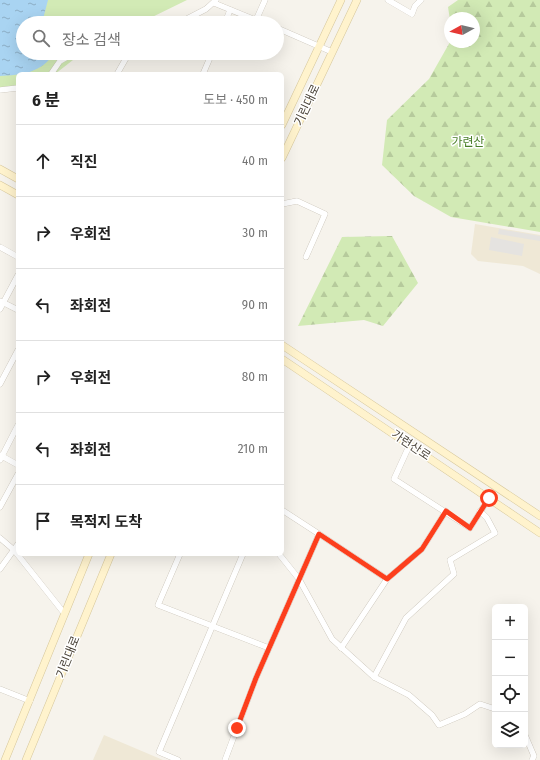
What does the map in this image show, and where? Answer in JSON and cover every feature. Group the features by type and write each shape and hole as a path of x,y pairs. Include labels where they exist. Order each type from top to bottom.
{"street":[{"path":"258,16 265,0"},
{"name":"기린대로","path":"284,121 341,0"},
{"name":"기린대로","path":"284,154 357,0"},
{"path":"388,0 412,14 415,6 421,0"},
{"path":"191,16 215,2 246,16"},
{"path":"228,16 230,10"},
{"path":"284,31 308,41 319,48 332,52"},
{"path":"52,72 62,60"},
{"path":"118,72 125,60"},
{"path":"204,72 209,60"},
{"path":"0,90 16,88"},
{"path":"0,169 16,179"},
{"path":"0,186 16,194"},
{"path":"284,204 297,201 325,214 306,257"},
{"path":"0,247 16,257"},
{"path":"0,309 2,302 16,278"},
{"path":"2,302 16,309"},
{"name":"가련산로","path":"284,346 540,516"},
{"path":"0,384 16,354"},
{"name":"가련산로","path":"284,360 540,533"},
{"path":"16,429 1,457 16,464"},
{"path":"410,444 394,479 446,511 470,528 489,498"},
{"path":"0,507 16,478"},
{"path":"284,511 387,579"},
{"path":"341,648 387,579 422,549 446,511"},
{"path":"374,677 406,618 454,574 450,560 495,533 487,518 480,511"},
{"path":"225,760 256,678 319,534"},
{"path":"0,538 16,553"},
{"path":"0,568 16,547"},
{"path":"19,556 64,613"},
{"name":"기린대로","path":"4,759 30,701 88,556"},
{"name":"기린대로","path":"26,760 110,556"},
{"path":"179,556 158,605 269,648"},
{"path":"178,760 159,752 214,626 242,556"},
{"path":"281,556 299,579 332,639 374,677 409,695 432,715 439,725 465,714 480,704 492,708"},
{"path":"0,689 30,701"},
{"path":"528,742 535,757"}],"shaded area":[{"path":"475,224 540,235 540,274 523,266 478,261 471,254"},
{"path":"499,229 540,236 540,241 498,234"},
{"path":"491,237 524,244 522,256 489,250"},
{"path":"104,735 163,760 93,760"}],"green space":[{"path":"0,0 187,0 154,16 16,16 16,60 73,60 58,72 16,72 16,90 0,91"},
{"name":"가련산","path":"458,0 540,0 540,232 451,217 414,196 382,165 387,120 429,79 447,48 480,48 480,12 449,12 448,7"},
{"path":"392,236 418,283 383,326 364,320 298,326 342,237"}],"water":[{"path":"0,0 48,0 44,16 16,16 16,60 49,60 37,69 30,72 16,72 16,75 0,76"}],"route":[{"path":"237,728 256,678 319,534 387,579 422,549 446,511 470,528 489,498"}]}
